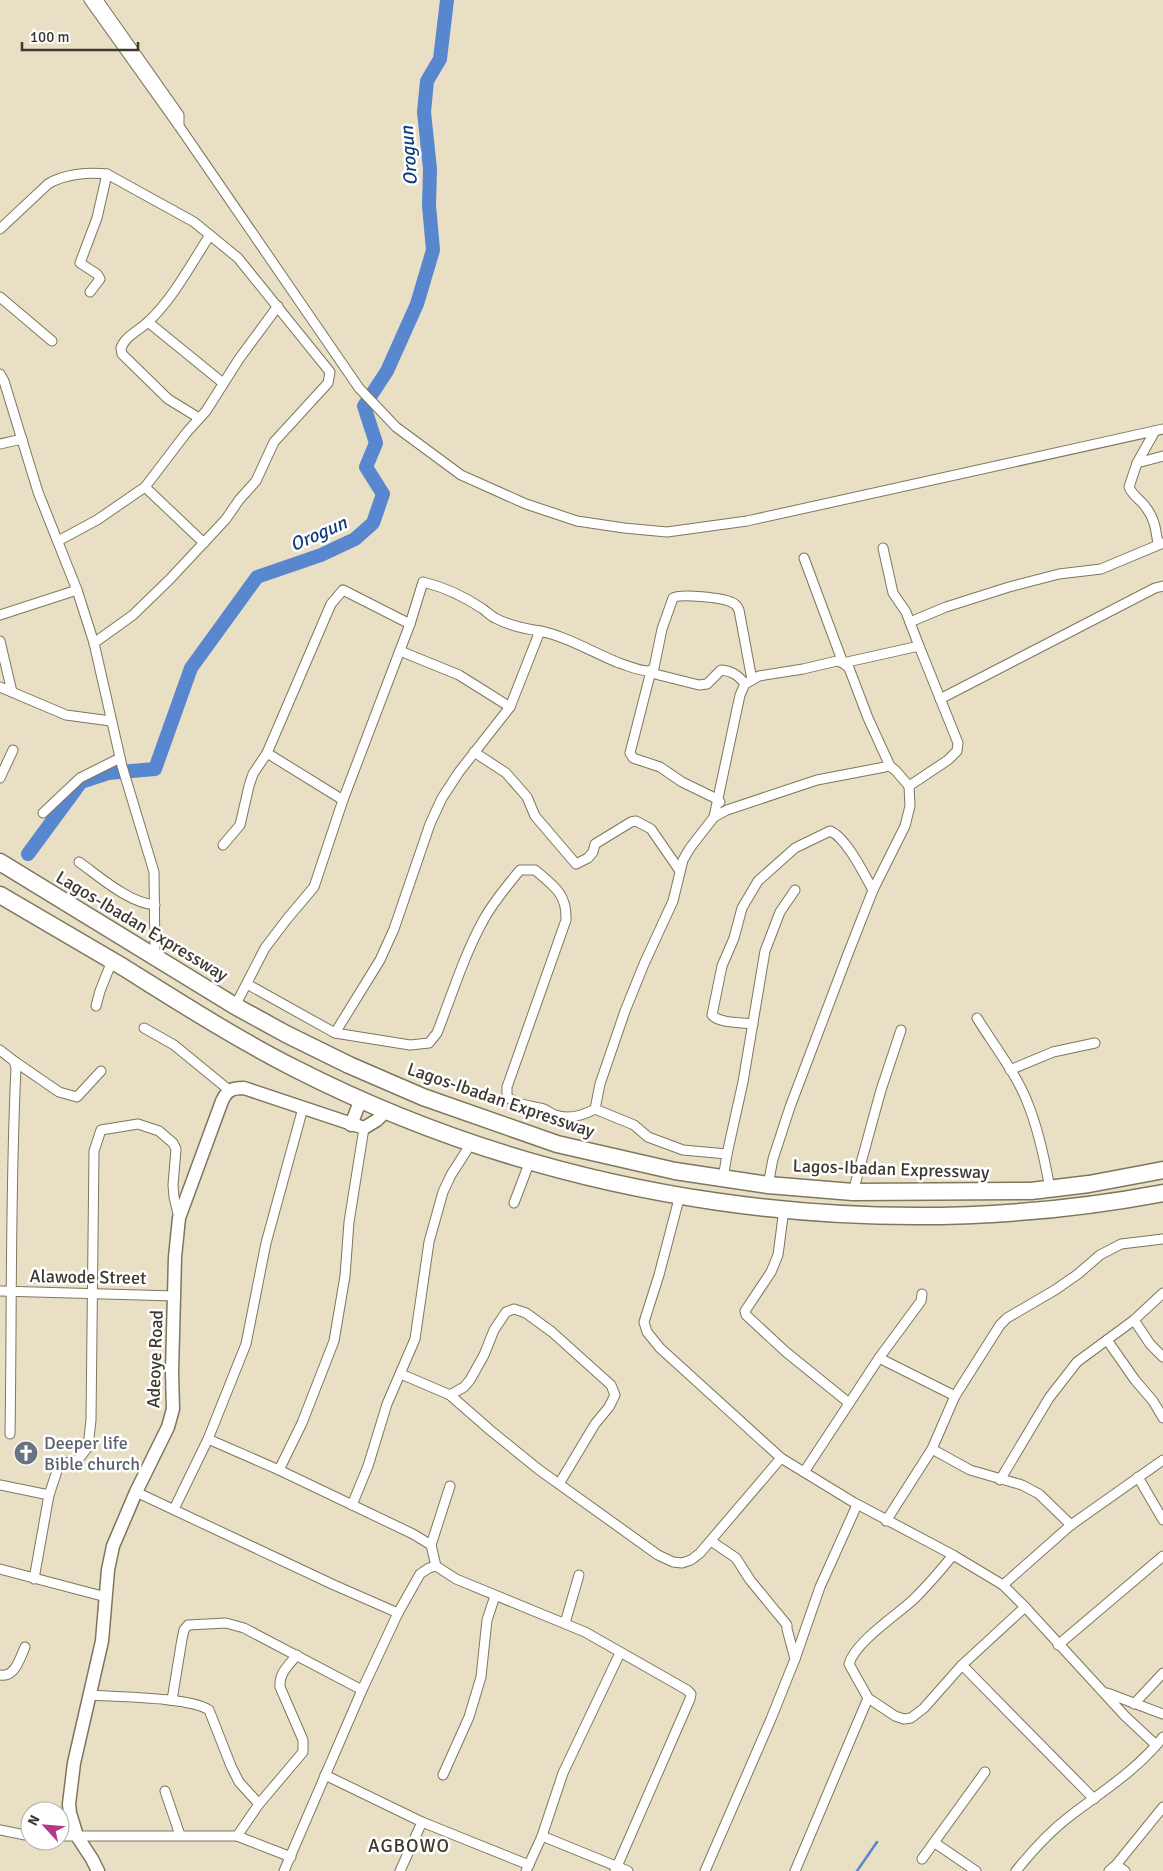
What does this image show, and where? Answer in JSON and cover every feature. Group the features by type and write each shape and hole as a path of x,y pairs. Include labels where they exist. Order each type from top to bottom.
{"highway":[{"name":"Lagos-Ibadan Expressway","path":"0,862 235,1006 286,1034 349,1065 423,1097 557,1144 675,1171 723,1179 853,1192 1000,1192 1050,1189 1163,1170"},
{"path":"0,895 207,1019 294,1068 387,1110 472,1142 530,1161 611,1182 705,1200 784,1209 874,1216 958,1216 1121,1201 1163,1194"}],"street":[{"path":"89,0 179,126 359,388 396,427 461,475 526,504 568,518 624,528 667,532 747,521 1159,430"},
{"path":"98,0 179,115 179,126"},
{"path":"0,229 56,178 90,173 106,174 194,222 238,258 330,372 328,383 274,442 256,481 239,500 226,519 133,615 94,642"},
{"path":"90,292 100,279 97,274 80,263 97,218 106,174"},
{"path":"199,418 168,399 122,354 122,344 148,322 165,303 210,235"},
{"path":"0,297 52,341"},
{"path":"58,541 97,520 146,487 206,411 239,359 278,306"},
{"path":"148,322 223,383"},
{"path":"0,374 4,381 38,492 77,590 94,642 121,762 154,872 155,957"},
{"path":"910,622 946,607 1009,587 1059,574 1101,569 1160,544 1153,518 1147,508 1133,495 1129,487 1138,463 1159,430"},
{"path":"0,444 22,439"},
{"path":"1138,463 1163,456"},
{"path":"146,487 204,543"},
{"path":"883,548 893,593 906,612 958,743 957,751 948,760 909,786"},
{"path":"804,558 843,663"},
{"path":"235,1006 265,948 314,888 343,800 410,624 423,582 452,592 496,618 529,630 560,636 599,655 644,671 699,685 707,684 721,670 729,671 748,682"},
{"path":"940,698 1163,586"},
{"path":"0,615 77,590"},
{"path":"223,845 240,825 249,786 267,753 331,604 343,590 410,624"},
{"path":"247,984 336,1033 410,1045 429,1043 437,1033 467,955 483,920 500,894 520,870 535,870 560,893 566,906 566,920 507,1087 508,1097 517,1104 544,1109 557,1116 568,1118 583,1116 595,1109 600,1084 625,1010 673,901 683,860 714,816 717,799 738,703 748,682 738,607 733,602 724,600 675,596 671,601 662,629 655,664 651,672 630,753 633,758 660,767 682,782 717,799 727,810"},
{"path":"336,1033 380,960 394,929 430,824 442,798 458,772 510,707 540,631"},
{"path":"0,641 12,692"},
{"path":"843,663 919,646"},
{"path":"400,650 459,675 510,707"},
{"path":"748,682 759,676 837,661 843,663 849,668 868,718 890,766 896,770 909,786 910,806 905,826 873,890 790,1107 768,1184"},
{"path":"0,687 66,715 111,721"},
{"path":"0,778 13,750"},
{"path":"474,752 506,773 526,797 535,816 576,864 588,858 596,844 631,822 636,821 651,830 680,871"},
{"path":"267,753 343,800"},
{"path":"43,813 80,778 121,762"},
{"path":"714,816 816,780 890,766"},
{"path":"753,1024 716,1019 712,1015 722,966 734,938 742,908 758,881 794,848 830,831 836,834 845,846 873,890"},
{"path":"79,862 131,898 146,904 155,905"},
{"path":"723,1179 726,1154 743,1082 768,939 780,912 795,890"},
{"path":"96,1006 112,961"},
{"path":"977,1018 1010,1070 1028,1103 1044,1155 1050,1189"},
{"path":"144,1028 174,1045 229,1090 244,1088 358,1126 376,1120 387,1110"},
{"path":"853,1192 881,1090 901,1030"},
{"path":"1010,1070 1053,1052 1095,1043"},
{"path":"0,1050 59,1092 77,1097 101,1071"},
{"path":"10,1434 14,1061"},
{"name":"Adeoye Road","path":"98,1871 76,1836 70,1814 69,1804 74,1763 102,1640 108,1570 113,1546 136,1492 168,1427 173,1408 172,1372 179,1218 222,1101 229,1090"},
{"path":"279,1470 302,1423 334,1341 345,1276 361,1099"},
{"path":"174,1509 208,1439 246,1344 266,1243 303,1108"},
{"path":"595,1109 634,1125 648,1137 683,1150 726,1154"},
{"path":"34,1579 49,1495 60,1466 78,1460 88,1447 91,1420 94,1151 100,1130 138,1124 158,1131 173,1143 176,1149 174,1197 179,1218"},
{"path":"352,1505 368,1466 387,1404 415,1339 429,1242 438,1208 451,1175 472,1142"},
{"path":"514,1203 530,1161"},
{"path":"680,1195 644,1326 660,1348 781,1458 857,1505 953,1555 1003,1585 1125,1716 1156,1745"},
{"path":"784,1209 778,1256 771,1272 745,1311 746,1315 786,1352 849,1403"},
{"path":"886,1521 932,1449 955,1396 994,1332 1007,1318 1055,1290 1100,1255 1120,1244 1163,1238"},
{"name":"Alawode Street","path":"0,1291 175,1296"},
{"path":"1000,1480 1049,1398 1077,1362 1134,1320 1163,1292"},
{"path":"804,1472 879,1358 921,1301 922,1294"},
{"path":"450,1395 464,1387 470,1380 484,1355 494,1330 506,1312 514,1309 526,1313 552,1332 610,1385 615,1395 559,1484"},
{"path":"1134,1320 1150,1344 1163,1357"},
{"path":"1107,1340 1135,1380 1153,1401 1163,1418"},
{"path":"879,1358 955,1396"},
{"path":"401,1374 450,1395 490,1430 559,1484 658,1555 673,1562 682,1563 691,1560 711,1541 781,1458"},
{"path":"208,1439 279,1470 418,1536 431,1545"},
{"path":"932,1449 970,1470 1022,1485 1039,1494 1071,1525"},
{"path":"1003,1585 1071,1525 1163,1460"},
{"path":"1138,1477 1163,1520"},
{"path":"0,1485 49,1495"},
{"path":"450,1486 431,1545 436,1566 456,1579 565,1623 601,1641 691,1694 616,1868"},
{"path":"136,1492 398,1613"},
{"path":"705,1871 771,1719 795,1659 820,1587 857,1505"},
{"path":"711,1541 736,1558 750,1580 787,1625 795,1659"},
{"path":"953,1555 914,1599 876,1631 855,1652 849,1664 868,1698 895,1716 904,1719 911,1718 924,1708 962,1666 1025,1607"},
{"path":"1058,1645 1163,1556"},
{"path":"284,1871 362,1690 398,1613 420,1574 428,1568 436,1566"},
{"path":"0,1569 106,1597"},
{"path":"565,1623 579,1575"},
{"path":"443,1775 469,1717 481,1677 487,1620 495,1596"},
{"path":"172,1700 184,1630 188,1625 226,1623 244,1628 362,1690"},
{"path":"0,1675 4,1676 15,1670 25,1647"},
{"path":"325,1775 422,1822 527,1868 542,1836 563,1773 620,1653"},
{"path":"237,1836 260,1804 303,1752 303,1740 280,1687 279,1680 282,1672 297,1656"},
{"path":"962,1666 1094,1799"},
{"path":"1134,1704 1163,1673"},
{"path":"1104,1692 1163,1714"},
{"path":"89,1695 172,1700 203,1705 209,1710 239,1782 260,1804"},
{"path":"795,1871 868,1698"},
{"path":"1016,1871 1030,1853 1049,1834 1123,1777 1163,1737"},
{"path":"922,1859 936,1843 985,1772"},
{"path":"165,1791 180,1835"},
{"path":"1125,1871 1112,1868 1163,1807"},
{"path":"400,1871 422,1822"},
{"path":"0,1830 20,1834"},
{"path":"70,1836 237,1836 291,1857"},
{"path":"542,1836 616,1868 628,1871"},
{"path":"936,1843 976,1871"}],"waterway":[{"name":"Orogun","path":"28,854 81,782 108,773 155,769 191,668 257,577 321,555 355,539 373,523 383,494 366,467 376,443 364,406 387,371 417,304 433,250 429,206 430,169 424,112 427,81 440,59 447,0"},
{"path":"857,1871 877,1842"}],"place":[{"name":"Deeper life Bible church","path":"26,1453"}],"district":[{"name":"AGBOWO","path":"409,1845"}]}
